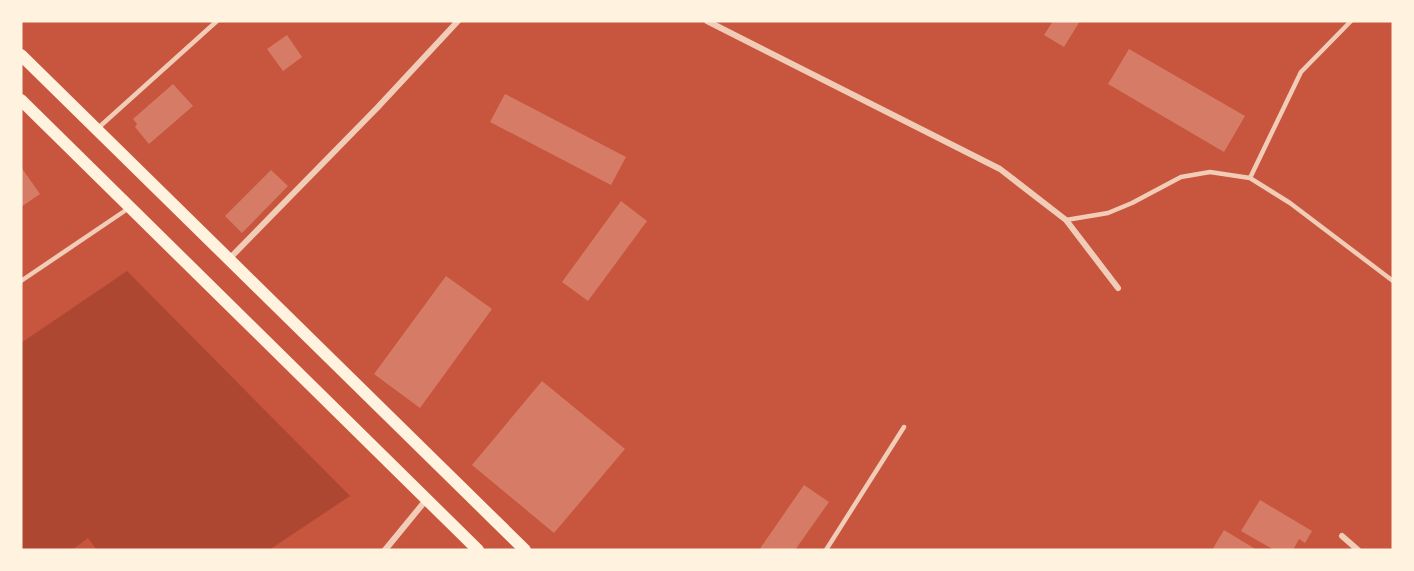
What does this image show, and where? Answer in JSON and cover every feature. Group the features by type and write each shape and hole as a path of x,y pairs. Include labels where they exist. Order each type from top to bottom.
{"main road":[{"path":"21,55 525,550"},
{"path":"21,100 478,550"}],"street":[{"path":"230,258 458,21"},
{"path":"708,21 1000,169 1066,220 1118,288"},
{"path":"385,550 426,500"},
{"path":"1342,536 1358,550"}],"lane":[{"path":"97,129 217,21"},
{"path":"1250,178 1301,72 1351,21"},
{"path":"1066,220 1108,213 1180,177 1210,172 1250,178 1290,203 1393,281"},
{"path":"21,281 129,208"},
{"path":"826,550 904,428"}],"shaded area":[{"path":"127,271 350,496 269,550 97,550 88,538 72,550 23,550 21,548 21,343"}],"building":[{"path":"1053,21 1080,21 1064,47 1044,35"},
{"path":"287,35 302,57 283,71 267,49"},
{"path":"1129,49 1245,116 1224,152 1108,84"},
{"path":"173,84 193,106 149,144 135,127 137,124 133,119"},
{"path":"505,94 626,157 611,185 490,122"},
{"path":"21,167 40,194 21,207"},
{"path":"271,170 288,186 242,233 225,216"},
{"path":"621,201 647,221 588,301 562,282"},
{"path":"446,276 492,309 420,408 374,374"},
{"path":"542,381 625,449 554,533 472,465"},
{"path":"804,485 829,502 795,550 759,550"},
{"path":"1260,500 1312,531 1305,543 1299,539 1293,550 1274,550 1241,531"},
{"path":"1224,530 1257,550 1212,550"}]}
